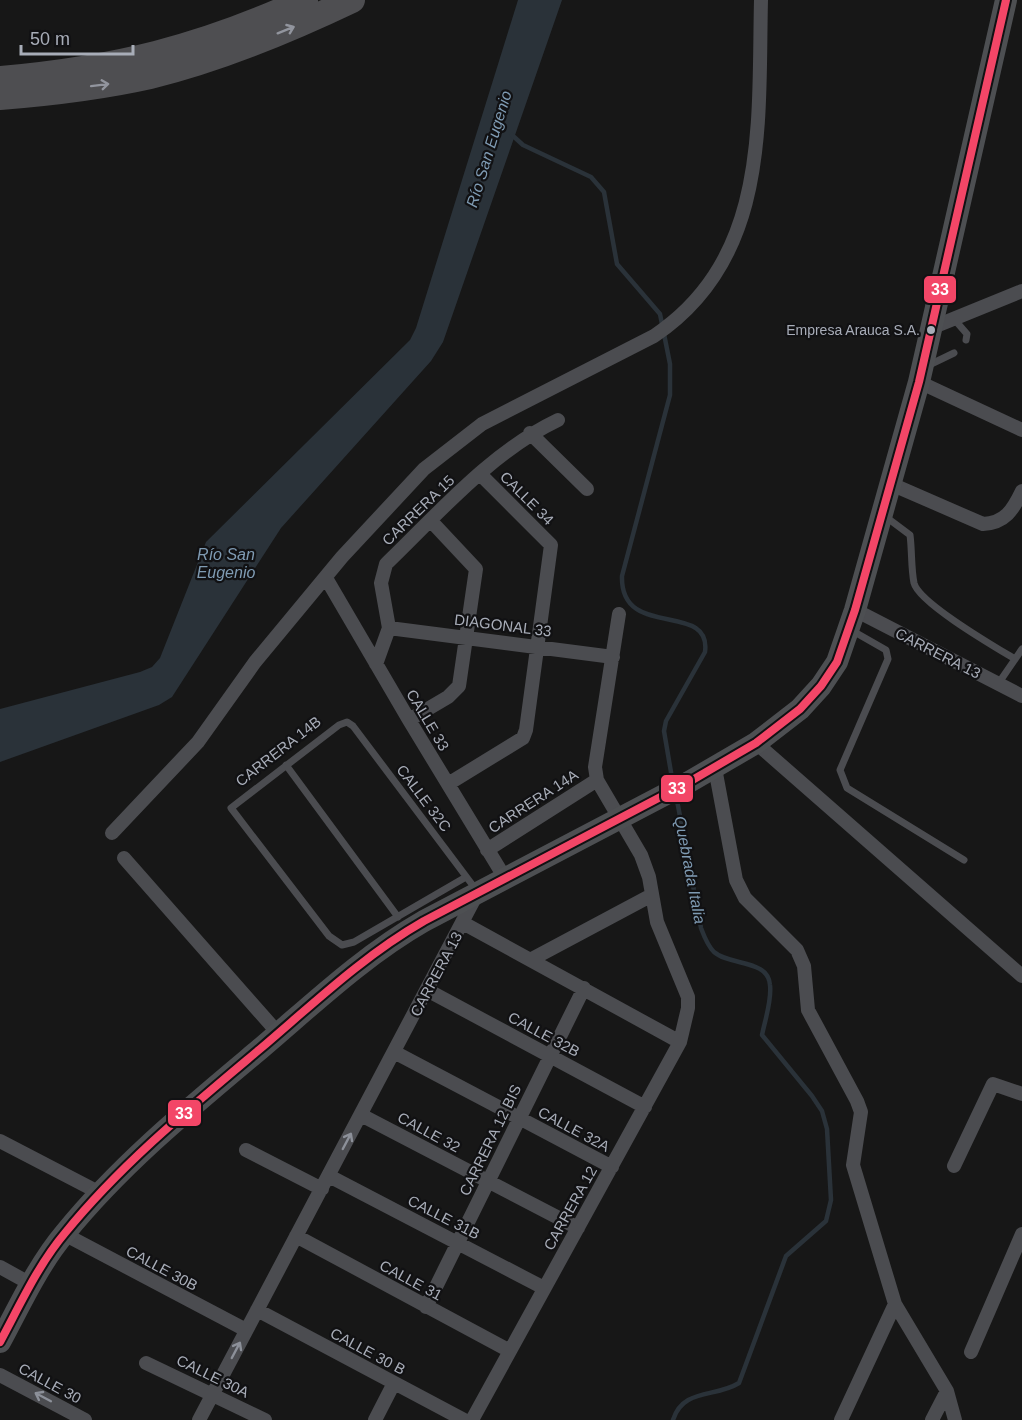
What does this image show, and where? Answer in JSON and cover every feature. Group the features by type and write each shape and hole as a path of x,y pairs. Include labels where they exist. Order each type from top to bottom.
{"highway":[{"path":"0,79 98,67 163,54 259,22 305,0"},
{"path":"0,97 105,85 151,76 246,46 352,0"}],"main road":[{"path":"0,1342 31,1284 63,1234 100,1193 338,982 396,937 472,885 505,878 689,782 756,743 800,709 822,686 837,662 852,620 891,484 931,328 1006,0"}],"street":[{"path":"112,833 198,742 255,662 378,516 424,469 483,424 654,336 673,324 700,296 715,274 744,212 754,173 760,0"},
{"path":"931,328 1022,291"},
{"path":"920,374 1022,430"},
{"name":"CARRERA 15","path":"376,664 389,628 381,583 386,564 480,474 531,433 558,420"},
{"path":"531,433 587,489"},
{"name":"CALLE 34","path":"480,474 551,545 539,646"},
{"path":"891,484 983,524 994,524 1007,517 1022,491"},
{"path":"409,720 448,697 459,686 476,569 431,521"},
{"name":"CALLE 33","path":"326,578 505,878"},
{"path":"532,959 652,895 641,855 597,780 595,767 619,614"},
{"name":"CARRERA 13","path":"852,620 1022,696"},
{"name":"DIAGONAL 33","path":"389,628 613,657"},
{"path":"447,784 523,738 539,646"},
{"path":"756,743 1022,976"},
{"path":"715,768 736,879 745,898 797,950 804,966 805,996 812,1021 861,1112 853,1165 895,1304 946,1391 955,1420"},
{"name":"CARRERA 14A","path":"487,850 597,780"},
{"path":"124,858 278,1033"},
{"name":"CARRERA 13","path":"199,1420 463,923 472,885"},
{"name":"CARRERA 12","path":"472,1420 681,1042 688,997 657,922 652,895"},
{"path":"463,923 681,1042"},
{"name":"CARRERA 12 BIS","path":"426,1307 584,988"},
{"name":"CALLE 32B","path":"427,990 645,1107"},
{"name":"CALLE 32A","path":"394,1052 612,1167"},
{"path":"954,1166 993,1084 1022,1094"},
{"name":"CALLE 32","path":"361,1115 578,1228"},
{"path":"0,1141 100,1193"},
{"path":"246,1149 322,1189"},
{"name":"CALLE 31B","path":"329,1176 544,1288"},
{"name":"CALLE 30B","path":"63,1234 246,1330"},
{"path":"971,1352 1022,1234"},
{"name":"CALLE 31","path":"296,1236 510,1351"},
{"path":"0,1267 31,1284"},
{"path":"841,1420 895,1304"},
{"name":"CALLE 30 B","path":"257,1310 464,1420"},
{"name":"CALLE 30A","path":"146,1363 213,1393 265,1420"},
{"name":"CALLE 30","path":"0,1375 85,1420"},
{"path":"375,1420 394,1383"},
{"path":"932,1420 946,1391"}],"lane":[{"path":"954,319 967,334 966,340"},
{"path":"920,374 954,353"},
{"path":"881,514 910,535 914,584 921,595 980,638 1015,659"},
{"path":"852,620 886,650 888,659 840,770 842,778 847,788 964,860"},
{"path":"998,684 1022,648"},
{"name":"CARRERA 14B","path":"347,722 339,725 231,808 329,936 342,945 354,942 398,917"},
{"name":"CALLE 32C","path":"347,722 353,726 472,885"},
{"path":"286,765 398,917 472,885"}],"water":[{"name":"Río San Eugenio","path":"518,0 562,0 443,342 431,361 281,528 172,697 159,705 0,762 0,709 152,667 160,658 206,542 410,340 416,328"}],"waterway":[{"name":"Quebrada Italia","path":"512,135 523,145 591,177 604,192 617,264 660,314 670,364 670,395 622,576 625,596 635,608 649,615 695,627 703,636 705,652 666,721 664,731 673,784"},
{"name":"Quebrada Italia","path":"673,1420 684,1403 692,1398 730,1388 739,1383 786,1256 826,1221 831,1200 827,1129 822,1111 762,1035 770,997 768,977 756,967 714,952 703,934 676,795"}],"transit line":[{"name":"33","path":"0,1342 46,1258 110,1183 183,1114 359,965 424,921 689,782 756,743 800,709 821,686 837,662 855,610 919,382 1006,0"}],"place":[{"name":"Empresa Arauca S.A.","path":"931,330"}]}
